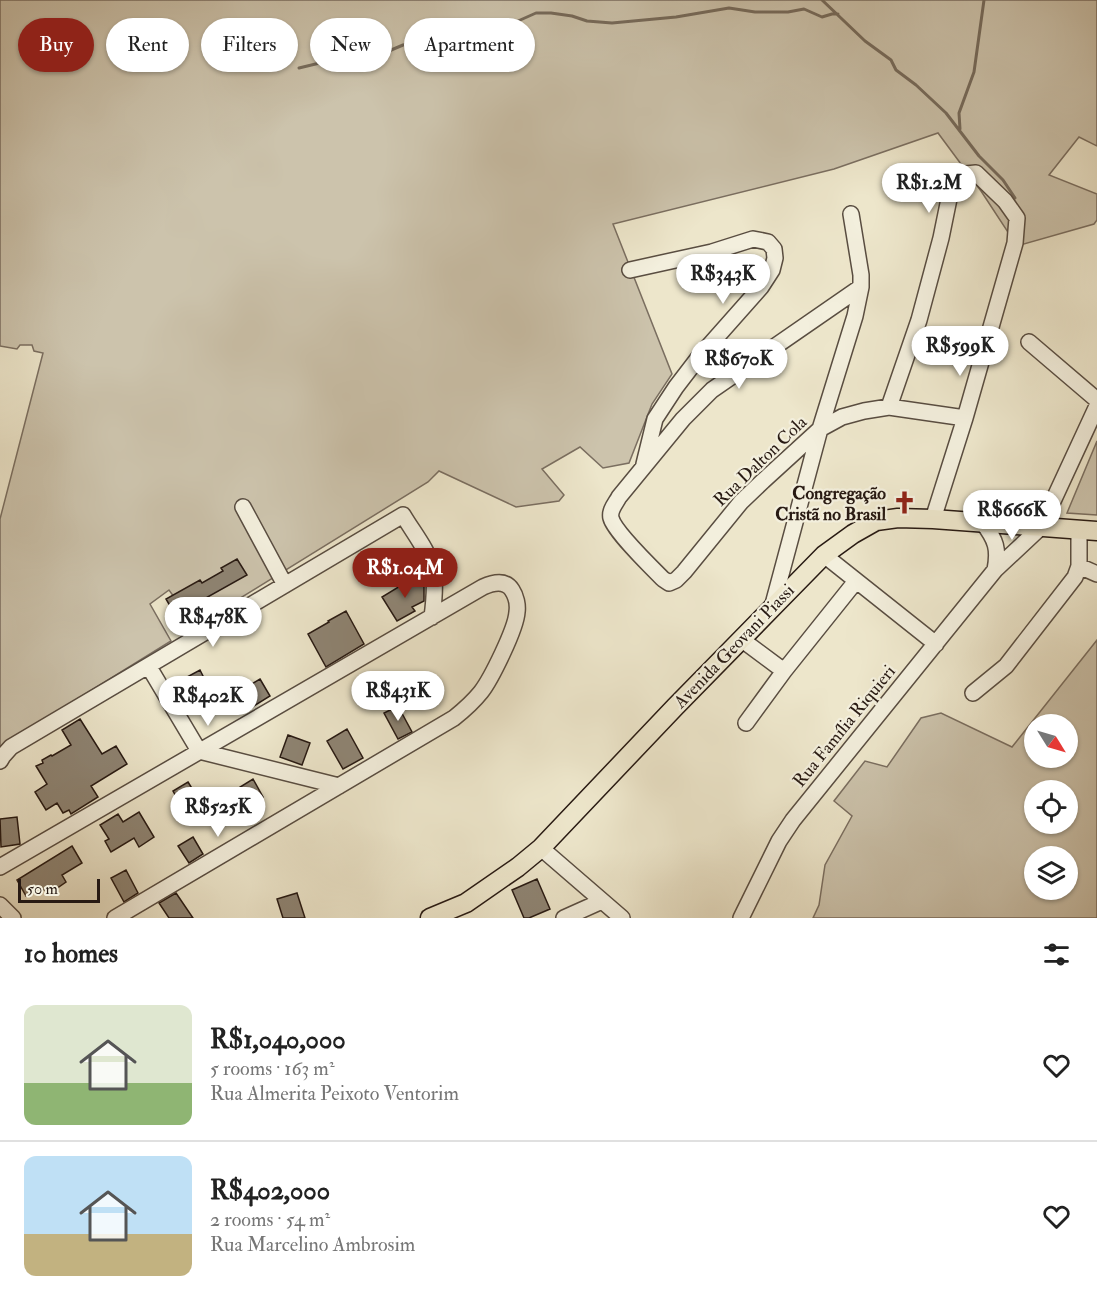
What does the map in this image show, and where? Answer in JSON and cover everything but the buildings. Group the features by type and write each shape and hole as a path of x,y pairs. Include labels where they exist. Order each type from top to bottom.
{"main road":[{"name":"Avenida Geovani Piassi","path":"430,918 466,903 542,848 667,715 824,555 853,534 876,521 898,518 1097,531"}],"street":[{"path":"889,408 918,320 941,238 951,189 957,178 966,174 976,174 1005,201 1017,218 1015,243 965,418 933,519"},
{"path":"772,608 820,429 855,316 861,287 851,214"},
{"path":"630,270 712,252 753,239 768,242 774,249 775,258 772,270 761,287 699,357 655,419 643,467"},
{"path":"643,467 712,390 861,287"},
{"path":"1029,342 1097,399"},
{"path":"1041,527 1097,406"},
{"name":"Rua Dalton Cola","path":"643,467 619,497 611,510 611,519 618,531 663,579 669,582 676,580 684,572 741,502 820,429 842,417 889,408 965,418"},
{"path":"243,507 285,585"},
{"path":"2,758 11,747 403,515 433,568 435,586 432,617"},
{"path":"983,523 997,546 995,570"},
{"name":"Rua Família Riquieri","path":"741,918 774,850 794,820 995,570 1041,527"},
{"path":"973,693 1006,666 1075,577 1080,566 1078,530"},
{"path":"824,555 936,644"},
{"path":"1080,566 1097,574"},
{"path":"746,723 784,671 856,581"},
{"path":"0,867 483,587 493,583 502,583 512,590 518,611 515,624 482,691 454,718 115,918"},
{"path":"741,639 784,671"},
{"path":"149,667 199,751 339,786"},
{"path":"542,848 622,918"},
{"path":"564,918 602,901"},
{"path":"0,905 13,918"}],"shaded area":[{"path":"0,0 1097,0 1097,146 1079,137 1049,175 1097,194 1097,220 1094,224 1017,246 981,191 938,133 834,169 613,224 672,374 652,404 629,463 603,468 580,447 542,469 564,495 559,501 516,507 439,471 428,482 195,626 169,590 150,604 171,641 0,747 0,519 43,353 34,351 32,345 20,345 17,349 0,346"},
{"path":"1097,441 1097,515 1067,513"},
{"path":"1097,640 1097,918 813,918 819,905 825,865 852,816 834,801 865,761 887,767 921,718 941,713 1012,747 1024,732 1024,768 1078,768 1078,714 1038,714"}],"waterway":[{"path":"822,0 865,41 891,60 896,70 946,113 979,156 1003,180 1015,198"},
{"path":"960,129 959,113 974,72 984,0"},
{"path":"299,68 328,61 377,56 403,45 489,31 536,13 551,13 587,21 612,23 676,17 729,8 755,12 788,12 804,9 822,17 838,14"}],"place":[{"name":"Congregação Cristã no Brasil","path":"904,503"}]}
